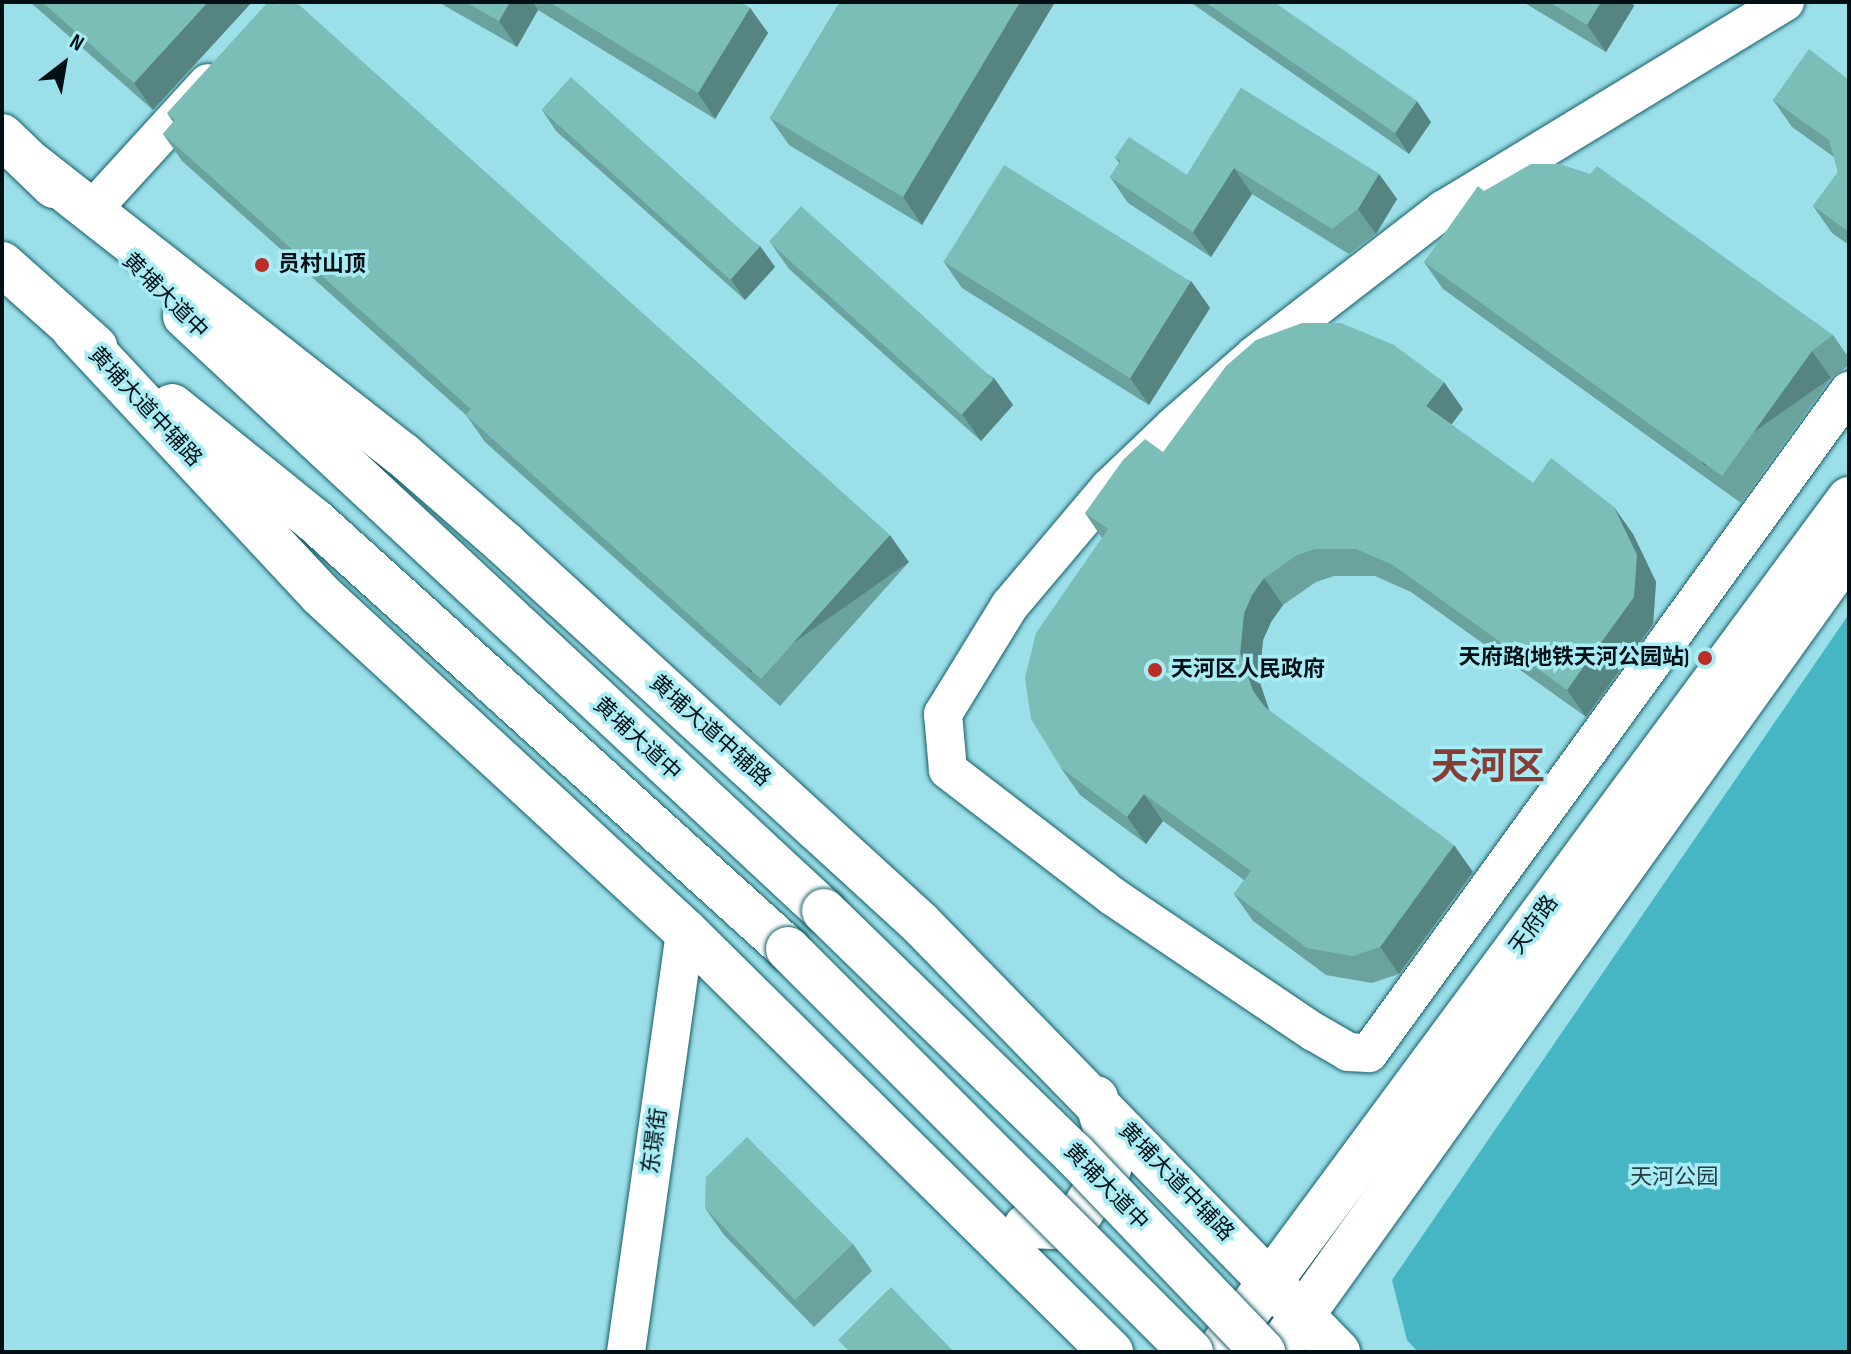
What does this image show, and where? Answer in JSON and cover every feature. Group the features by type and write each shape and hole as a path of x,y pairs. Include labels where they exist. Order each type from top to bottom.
{"main road":[{"name":"黄埔大道中","path":"2,136 362,486 824,911 1074,1154 1263,1352"},
{"name":"黄埔大道中辅路","path":"33,165 402,454 504,543 920,923 1095,1098 1338,1352"},
{"path":"2,264 74,330 315,521 788,949 1191,1352"},
{"name":"黄埔大道中辅路","path":"74,330 331,604 685,931 977,1214 1111,1352"},
{"name":"天府路","path":"1218,1352 1849,499"},
{"name":"天府路","path":"1276,1352 1849,551"},
{"path":"977,1214 1033,1228 1054,1227 1081,1213 1109,1169 1110,1145 1095,1098"}],"street":[{"path":"1785,2 1444,209 1254,356 1173,427 1109,488 1010,605 943,714 948,770 965,788 1124,905 1314,1032 1348,1052 1369,1053 1849,391"},
{"path":"91,211 227,62"},
{"name":"东璟街","path":"626,1352 685,931"}],"green space":[{"name":"天河公园","path":"1849,614 1849,1352 1418,1352 1407,1340 1392,1280"}],"building":[{"path":"42,2 208,2 134,83"},
{"path":"268,2 279,5 281,2 296,2 890,535 761,679 466,415 471,409 163,134 175,120 167,113"},
{"path":"465,2 510,2 499,21"},
{"path":"549,2 740,2 750,8 698,93"},
{"path":"840,2 1020,2 903,197 770,118"},
{"path":"1205,2 1274,2 1417,101 1395,133"},
{"path":"1549,2 1601,2 1587,25"},
{"path":"1809,49 1849,80 1849,232 1813,206 1838,172 1829,140 1773,100"},
{"path":"571,77 760,247 730,280 542,110"},
{"path":"1241,88 1379,174 1358,209 1332,229 1234,168 1193,232 1110,177 1121,161 1115,157 1129,137 1187,175"},
{"path":"1531,164 1560,164 1590,174 1597,166 1833,335 1812,351 1722,476 1424,262 1478,186 1484,191"},
{"path":"1004,165 1191,282 1130,378 944,262"},
{"path":"801,206 993,379 961,415 769,242"},
{"name":"天河区人民政府","path":"1302,323 1341,323 1394,345 1444,382 1426,406 1533,483 1551,458 1614,507 1637,555 1634,597 1567,690 1393,565 1356,549 1315,549 1297,555 1264,578 1244,613 1240,653 1253,691 1265,707 1454,845 1380,947 1353,956 1307,948 1234,894 1251,871 1144,794 1127,817 1061,768 1031,719 1025,678 1036,633 1108,529 1085,513 1123,460 1145,439 1163,452 1226,366 1256,340"},
{"path":"747,1137 853,1244 795,1300 705,1208 706,1177"},
{"path":"891,1287 954,1352 850,1352 838,1340"}],"place":[{"name":"员村山顶","path":"262,265"},
{"name":"天府路(地铁天河公园站)","path":"1705,658"},
{"name":"天河区人民政府","path":"1155,670"}],"district":[{"name":"天河区","path":"1488,768"}]}
